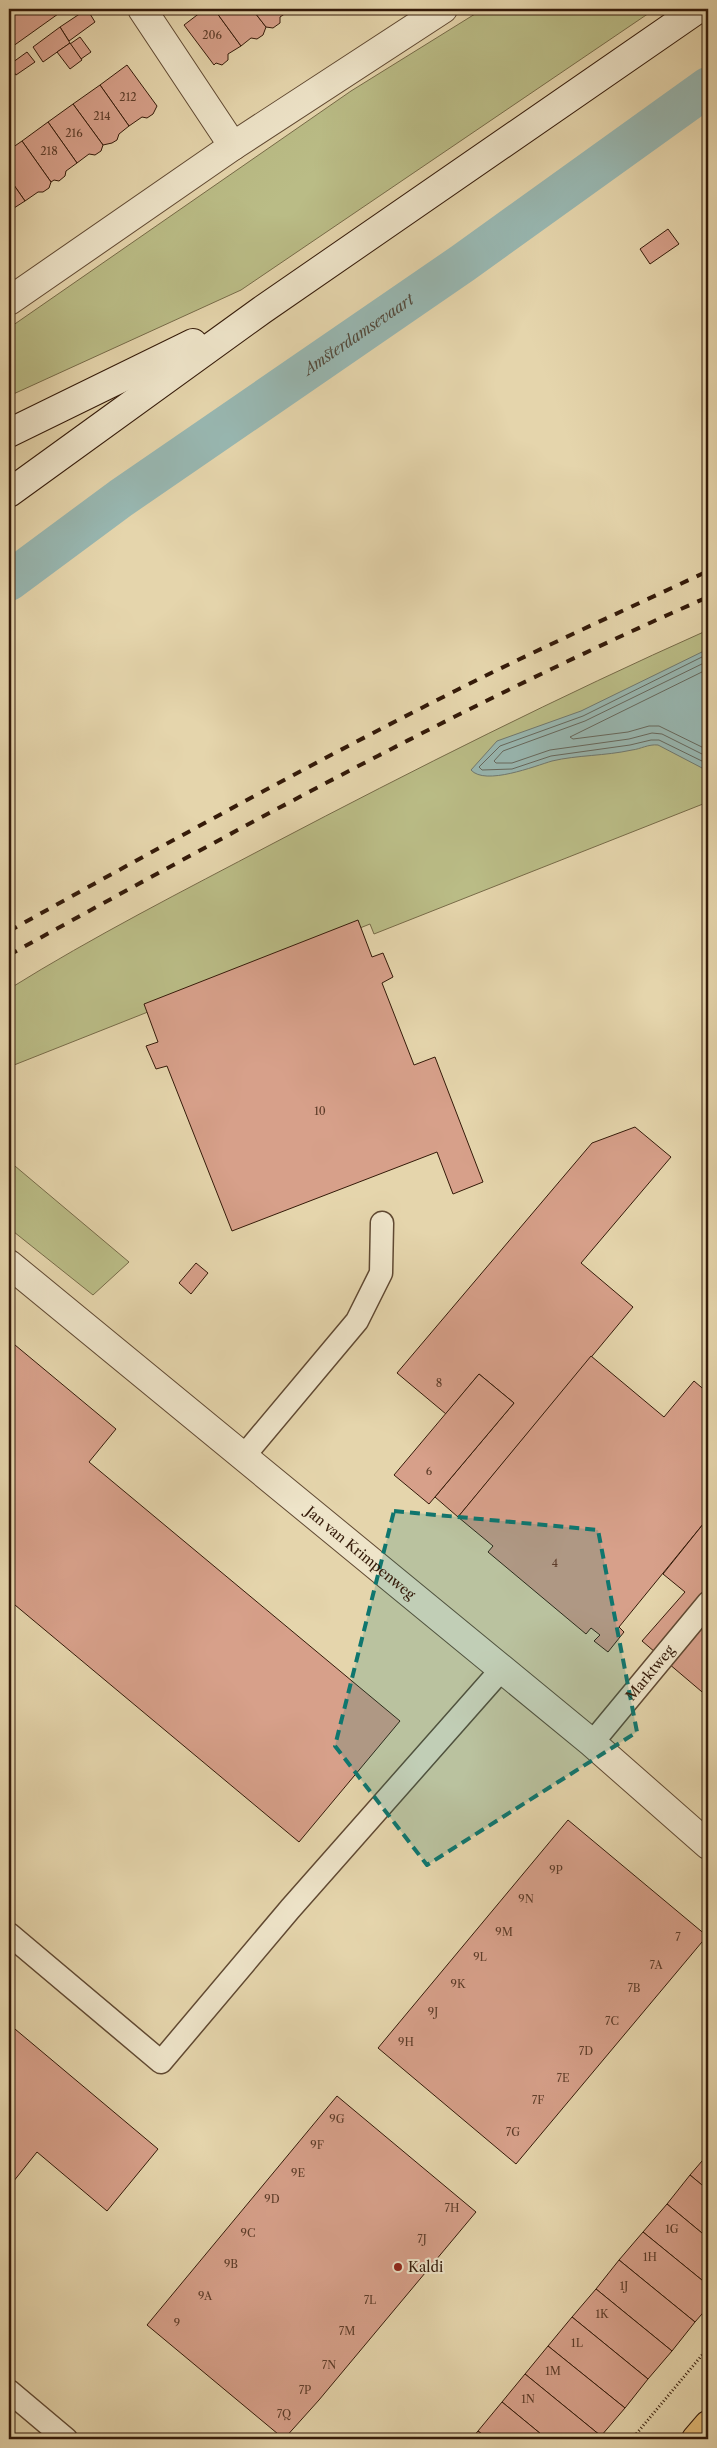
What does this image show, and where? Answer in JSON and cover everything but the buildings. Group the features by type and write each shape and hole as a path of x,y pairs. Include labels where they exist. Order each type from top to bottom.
{"main road":[{"path":"696,2439 708,2425"}],"street":[{"path":"142,9 233,146"},
{"path":"9,301 233,146 443,9"},
{"path":"9,493 262,310 698,9"},
{"path":"9,433 262,310"},
{"name":"Jan van Krimpenweg","path":"9,1264 592,1743 708,1846"}],"lane":[{"path":"243,1457 357,1321 381,1273 382,1224"},
{"name":"Marktweg","path":"592,1743 708,1603"},
{"path":"9,1934 161,2062 284,1916 501,1670"},
{"path":"9,2391 66,2439"}],"path":[{"path":"632,2439 708,2348"}],"highlighted area":[{"path":"394,1511 598,1530 637,1732 427,1865 335,1746"}],"green space":[{"path":"483,9 655,9 241,290 9,396 9,328 351,91"},
{"path":"708,630 708,802 374,934 370,924 9,1067 9,989 139,914 380,788 543,707"},
{"path":"9,1161 129,1262 93,1295 9,1228"}],"water":[{"path":"708,649 708,769 704,769 658,745 654,745 622,752 562,759 498,776 478,774 471,770 497,741 581,711"}],"waterway":[{"name":"Amsterdamsevaart","path":"9,581 121,498 463,263 708,87"}],"railway":[{"path":"9,931 342,749 518,660 708,571"},
{"path":"9,955 354,768 618,637 708,597"}],"place":[{"name":"Kaldi","path":"398,2267"}]}
